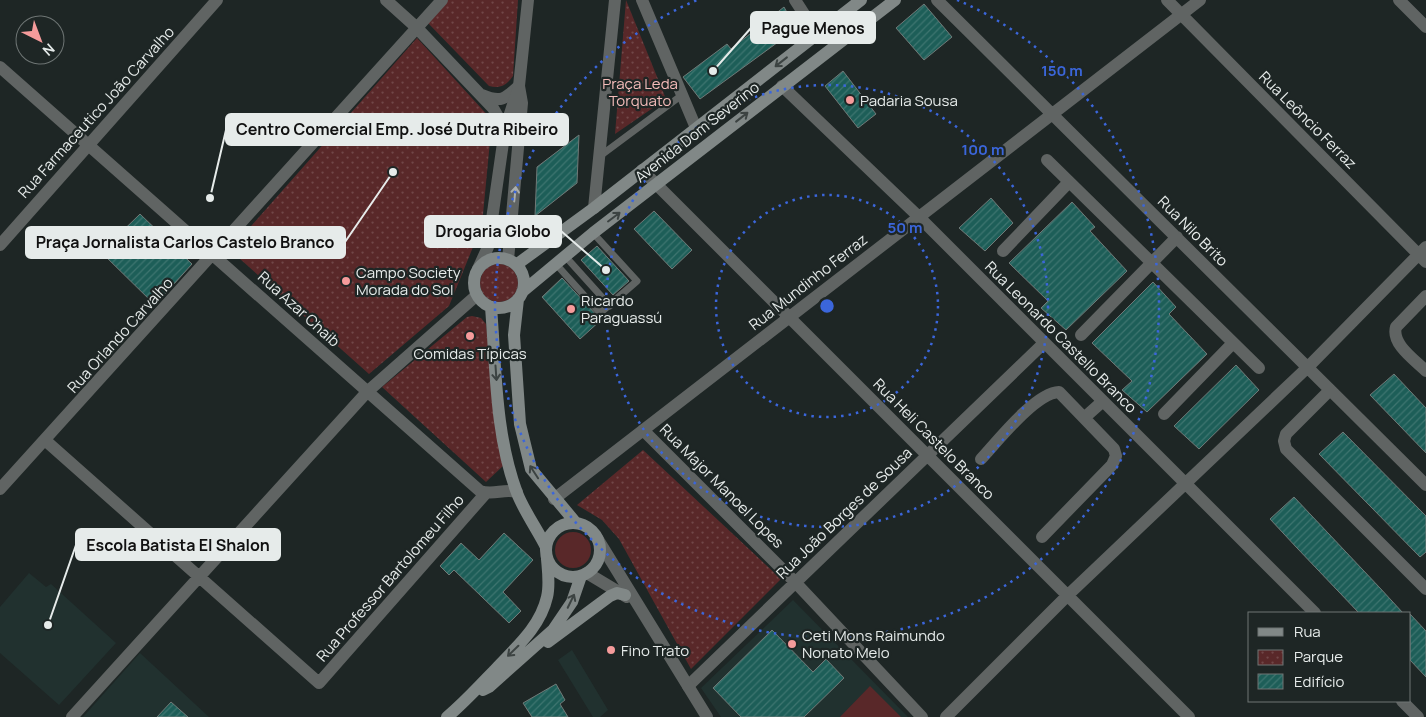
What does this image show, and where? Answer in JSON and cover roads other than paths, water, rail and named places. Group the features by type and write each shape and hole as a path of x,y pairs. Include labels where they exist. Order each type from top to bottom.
{"main road":[{"name":"Avenida Dom Severino","path":"512,262 594,208 861,0"},
{"name":"Avenida Dom Severino","path":"520,296 593,232 895,0"},
{"path":"474,694 489,687 553,630 572,602 584,575 593,568 600,554 597,538 592,531 576,523 554,499 531,469 520,424 514,335 523,278 512,262 491,259 478,269 474,280 476,295 491,307 506,307 520,296"},
{"path":"491,307 502,434 517,492 547,553 551,566 563,575 584,575"},
{"path":"447,717 474,694 525,639 542,612 549,584 547,553 549,537 558,527 576,523"},
{"path":"518,661 563,632 610,596 617,593 625,595"}],"street":[{"name":"Rua Farmaceutico João Carvalho","path":"0,245 217,0"},
{"path":"386,0 416,27 493,108 505,129"},
{"name":"Rua Orlando Carvalho","path":"1,487 46,441 442,0"},
{"path":"478,269 488,247 505,129 519,86 528,0"},
{"path":"594,208 614,0"},
{"path":"642,0 696,128"},
{"path":"795,0 817,34"},
{"name":"Rua Nilo Brito","path":"937,0 1426,485"},
{"name":"Rua Leôncio Ferraz","path":"1167,0 1424,255"},
{"name":"Rua Mundinho Ferraz","path":"554,499 1200,0"},
{"path":"1399,0 1426,27"},
{"name":"Rua Azar Chaib","path":"0,67 89,143 367,392 480,491 486,493"},
{"path":"480,94 495,100 507,97 519,86"},
{"path":"512,262 522,103 519,86"},
{"name":"Rua Leonardo Castello Branco","path":"782,86 918,217 1314,612"},
{"path":"1047,160 1259,368"},
{"name":"Rua Heli Castelo Branco","path":"642,170 1189,717"},
{"path":"1003,251 1069,182"},
{"path":"1082,335 1177,237"},
{"path":"946,717 1068,595 1424,255"},
{"path":"72,717 367,392 476,295"},
{"path":"1426,296 1396,327 1394,334 1396,341 1426,371"},
{"name":"Rua João Borges de Sousa","path":"688,686 1044,343"},
{"path":"1164,414 1233,343"},
{"path":"1330,390 1286,434 1284,441 1286,449 1426,589"},
{"path":"980,459 1033,405 1052,393 1059,392 1114,448 1116,456 1112,465 1042,537"},
{"path":"1084,418 1103,401"},
{"name":"Rua Major Manoel Lopes","path":"643,430 795,582 922,717"},
{"path":"46,441 201,577"},
{"path":"486,493 507,489 517,492"},
{"name":"Rua Professor Bartolomeu Filho","path":"201,577 319,683 486,493"},
{"path":"597,538 707,717"},
{"path":"584,575 625,595 641,611"},
{"path":"1403,702 1418,717"}],"lane":[{"path":"599,156 682,95"},
{"path":"560,259 600,314 610,306 637,281 593,232"},
{"path":"560,259 610,306"}],"place":[{"name":"Pague Menos","path":"713,71"},
{"name":"Padaria Sousa","path":"850,100"},
{"name":"Praça Jornalista Carlos Castelo Branco","path":"393,172"},
{"name":"Centro Comercial Emp. José Dutra Ribeiro","path":"210,198"},
{"name":"Drogaria Globo","path":"606,270"},
{"name":"Campo Society Morada do Sol","path":"346,281"},
{"name":"Ricardo Paraguassú","path":"571,309"},
{"name":"Comidas Típicas","path":"470,336"},
{"name":"Escola Batista El Shalon","path":"48,625"},
{"name":"Ceti Mons Raimundo Nonato Melo","path":"792,644"},
{"name":"Fino Trato","path":"611,650"}],"park label":[{"name":"Praça Leda Torquato","path":"640,92"}]}
